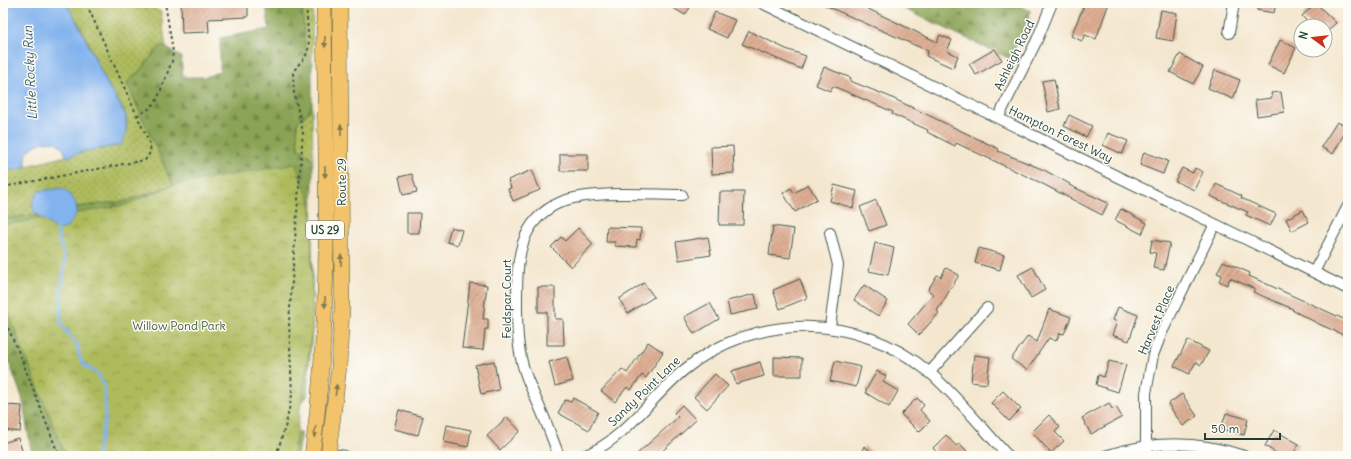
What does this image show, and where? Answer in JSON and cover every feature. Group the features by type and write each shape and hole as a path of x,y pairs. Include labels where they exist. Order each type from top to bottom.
{"main road":[{"name":"Route 29","path":"312,456 319,403 324,344 326,266 324,3"},
{"name":"Route 29","path":"328,455 339,367 342,307 340,3"}],"street":[{"name":"Hampton Forest Way","path":"762,3 1348,289"},
{"name":"Ashleigh Road","path":"998,118 1037,40 1052,3"},
{"path":"1229,33 1234,3"},
{"name":"Feldspar Court","path":"559,456 527,380 520,352 517,269 519,253 524,239 531,226 542,214 555,205 570,199 590,195 682,195"},
{"path":"1314,272 1348,206"},
{"name":"Harvest Place","path":"1148,456 1146,445 1146,393 1153,356 1162,332 1215,224"},
{"path":"830,233 838,265 830,327"},
{"path":"929,373 987,308"},
{"name":"Sandy Point Lane","path":"583,456 614,437 677,375 709,352 730,341 752,333 783,326 830,327 857,333 882,342 911,359 929,373 1008,456"},
{"path":"1105,456 1146,445 1178,443 1205,446 1244,456"},
{"path":"328,455 345,456"}],"path":[{"path":"3,187 145,160 150,155 152,148 86,3"},
{"path":"137,116 149,109 157,100 172,61 165,3"},
{"path":"276,456 286,424 292,395 289,322 303,132 294,93 293,73 297,66 305,58 309,47 306,3"},
{"path":"3,317 20,355 59,456"}],"green space":[{"path":"65,3 145,3 161,12 166,48 162,45 158,48 127,84 173,185 126,201 77,207 75,215 39,214 3,219 3,172 86,151 120,145 125,135 127,127 126,115 107,83 78,22"},
{"name":"Willow Pond Park","path":"266,3 302,3 305,49 312,65 312,104 308,113 297,123 298,149 306,152 313,161 312,330 307,397 271,427 258,456 34,456 31,450 22,397 3,350 3,219 39,214 47,221 75,219 77,207 126,201 173,185 127,84 128,82 137,74 162,45 181,57 183,77 206,77 220,71 220,38 269,29"},
{"path":"302,3 313,3 312,65 305,49"},
{"path":"892,3 1014,3 1031,11 1010,59"},
{"path":"312,104 313,161 306,152 298,149 297,122 308,113"},
{"name":"Willow Pond Park","path":"295,164 311,203 312,330 293,456 66,456 3,300 3,225 126,205 173,185"},
{"path":"301,432 297,456 279,456 290,436"}],"water":[{"path":"3,3 65,3 74,16 107,83 126,116 126,132 121,145 86,151 66,157 64,150 60,145 55,142 43,142 32,148 27,153 25,168 3,172"},
{"path":"63,188 71,196 77,209 73,219 66,227 64,229 59,229 51,226 34,212 32,203 39,191"}],"building":[{"path":"181,3 248,3 248,17 208,19 209,32 182,33"},
{"path":"665,3 693,3 685,15"},
{"path":"820,3 856,3 937,42 940,35 952,40 947,51 958,56 953,68 926,56 928,51"},
{"path":"1085,3 1109,3 1096,39 1085,35 1082,41 1071,36"},
{"path":"1258,3 1276,3 1274,13 1257,10"},
{"path":"1316,3 1331,18 1304,18 1302,16"},
{"path":"1161,10 1177,13 1173,41 1156,38"},
{"path":"715,12 735,20 727,38 707,29"},
{"path":"749,31 786,49 806,56 801,69 742,44"},
{"path":"1280,40 1293,46 1293,54 1284,73 1268,65"},
{"path":"995,49 1002,60 976,75 969,64"},
{"path":"1180,54 1203,67 1193,84 1170,72"},
{"path":"824,67 851,78 850,81 888,96 999,149 998,151 1044,170 1070,184 1069,185 1108,203 1102,215 1041,183 956,143 955,146 927,132 928,130 892,114 893,112 833,86 830,91 816,85"},
{"path":"1215,70 1240,80 1233,99 1208,88"},
{"path":"1054,79 1060,109 1048,112 1042,81"},
{"path":"1281,92 1284,112 1257,116 1255,100 1272,98 1271,93"},
{"path":"1069,115 1092,126 1086,137 1064,126"},
{"path":"1337,122 1348,127 1333,154 1321,147"},
{"path":"1108,133 1128,141 1122,154 1103,145"},
{"path":"733,146 734,173 712,174 711,147"},
{"path":"1144,152 1168,161 1163,174 1140,165"},
{"path":"560,154 588,154 588,171 560,171"},
{"path":"1182,168 1193,173 1195,168 1203,172 1194,190 1175,181"},
{"path":"532,170 540,190 513,201 508,189 511,188 508,180"},
{"path":"412,174 417,192 403,195 399,177"},
{"path":"808,184 817,199 795,212 783,193 791,188 794,193"},
{"path":"1216,184 1242,196 1241,198 1276,214 1270,226 1246,215 1248,212 1210,196"},
{"path":"834,185 857,191 853,208 830,201"},
{"path":"720,192 744,192 743,225 719,225"},
{"path":"876,200 886,225 869,231 860,207"},
{"path":"1121,209 1147,223 1142,234 1115,220"},
{"path":"1303,210 1309,222 1292,231 1286,219"},
{"path":"407,213 420,213 419,233 407,233"},
{"path":"773,226 794,229 790,258 769,255"},
{"path":"451,227 462,230 458,245 447,242"},
{"path":"607,227 641,228 640,240 637,239 636,247 615,246 615,242 606,242"},
{"path":"578,228 593,244 571,267 551,247 561,237 565,241"},
{"path":"708,237 711,255 679,260 676,242"},
{"path":"1152,240 1170,243 1164,270 1153,268 1156,253 1150,252"},
{"path":"875,243 894,248 888,275 869,271"},
{"path":"979,248 1004,255 1000,270 975,263"},
{"path":"1223,261 1250,273 1249,276 1348,321 1348,337 1319,324 1292,310 1293,309 1253,292 1255,289 1230,278 1227,285 1219,281 1222,275 1217,273"},
{"path":"1033,267 1045,290 1031,298 1018,275"},
{"path":"946,268 959,275 937,311 939,313 919,335 908,324 934,294 928,290 937,275 941,277"},
{"path":"800,279 807,298 780,309 773,290"},
{"path":"470,283 487,285 483,319 488,319 488,329 485,329 483,350 462,348"},
{"path":"644,283 654,297 628,313 619,299"},
{"path":"864,285 888,301 878,316 854,300"},
{"path":"538,287 555,287 555,319 563,319 564,345 547,345 547,312 538,312"},
{"path":"755,294 758,309 730,315 727,301"},
{"path":"710,303 719,319 694,334 684,317"},
{"path":"1118,307 1138,315 1129,341 1112,335 1117,322 1113,320"},
{"path":"1049,309 1071,317 1064,334 1060,333 1056,341 1049,338 1027,370 1011,359 1028,336 1037,342"},
{"path":"1188,340 1209,351 1201,365 1196,362 1189,374 1174,366"},
{"path":"648,342 663,352 646,378 642,375 631,390 627,387 615,402 601,391 622,369 627,373"},
{"path":"974,355 990,357 987,384 971,382"},
{"path":"567,357 573,381 555,386 549,362"},
{"path":"774,357 802,358 802,376 774,376"},
{"path":"494,361 499,390 481,394 475,365"},
{"path":"835,361 861,367 856,387 830,381"},
{"path":"1109,361 1126,365 1118,392 1096,385 1098,375 1104,377"},
{"path":"760,362 764,376 736,384 732,371"},
{"path":"877,371 886,376 883,382 898,391 889,407 866,393 866,390"},
{"path":"715,374 728,386 707,409 694,397"},
{"path":"1003,391 1021,409 1009,421 991,403"},
{"path":"1182,394 1197,416 1183,426 1168,404"},
{"path":"573,398 598,412 589,430 558,413 565,400 571,402"},
{"path":"917,398 924,405 920,410 930,421 919,432 901,414"},
{"path":"1109,403 1112,409 1116,407 1122,417 1091,434 1082,418"},
{"path":"5,405 22,406 20,432 3,430"},
{"path":"682,405 696,420 657,456 635,456 678,417 674,413"},
{"path":"399,410 423,417 418,435 394,429"},
{"path":"1226,413 1248,419 1244,435 1221,429"},
{"path":"1049,415 1060,427 1055,432 1064,441 1051,453 1032,432"},
{"path":"507,417 520,431 500,450 487,436"},
{"path":"447,425 471,430 468,447 444,442"},
{"path":"1274,430 1299,444 1292,456 1281,456 1265,446"},
{"path":"946,435 956,446 959,443 967,451 961,456 940,456 933,448"},
{"path":"18,438 24,456 6,456 3,443"},
{"path":"864,446 877,456 860,456"}],"waterway":[{"name":"Little Rocky Run","path":"56,226 65,262 61,289 61,324 78,346 79,355 83,364 98,374 105,388 105,420 96,456"}]}
